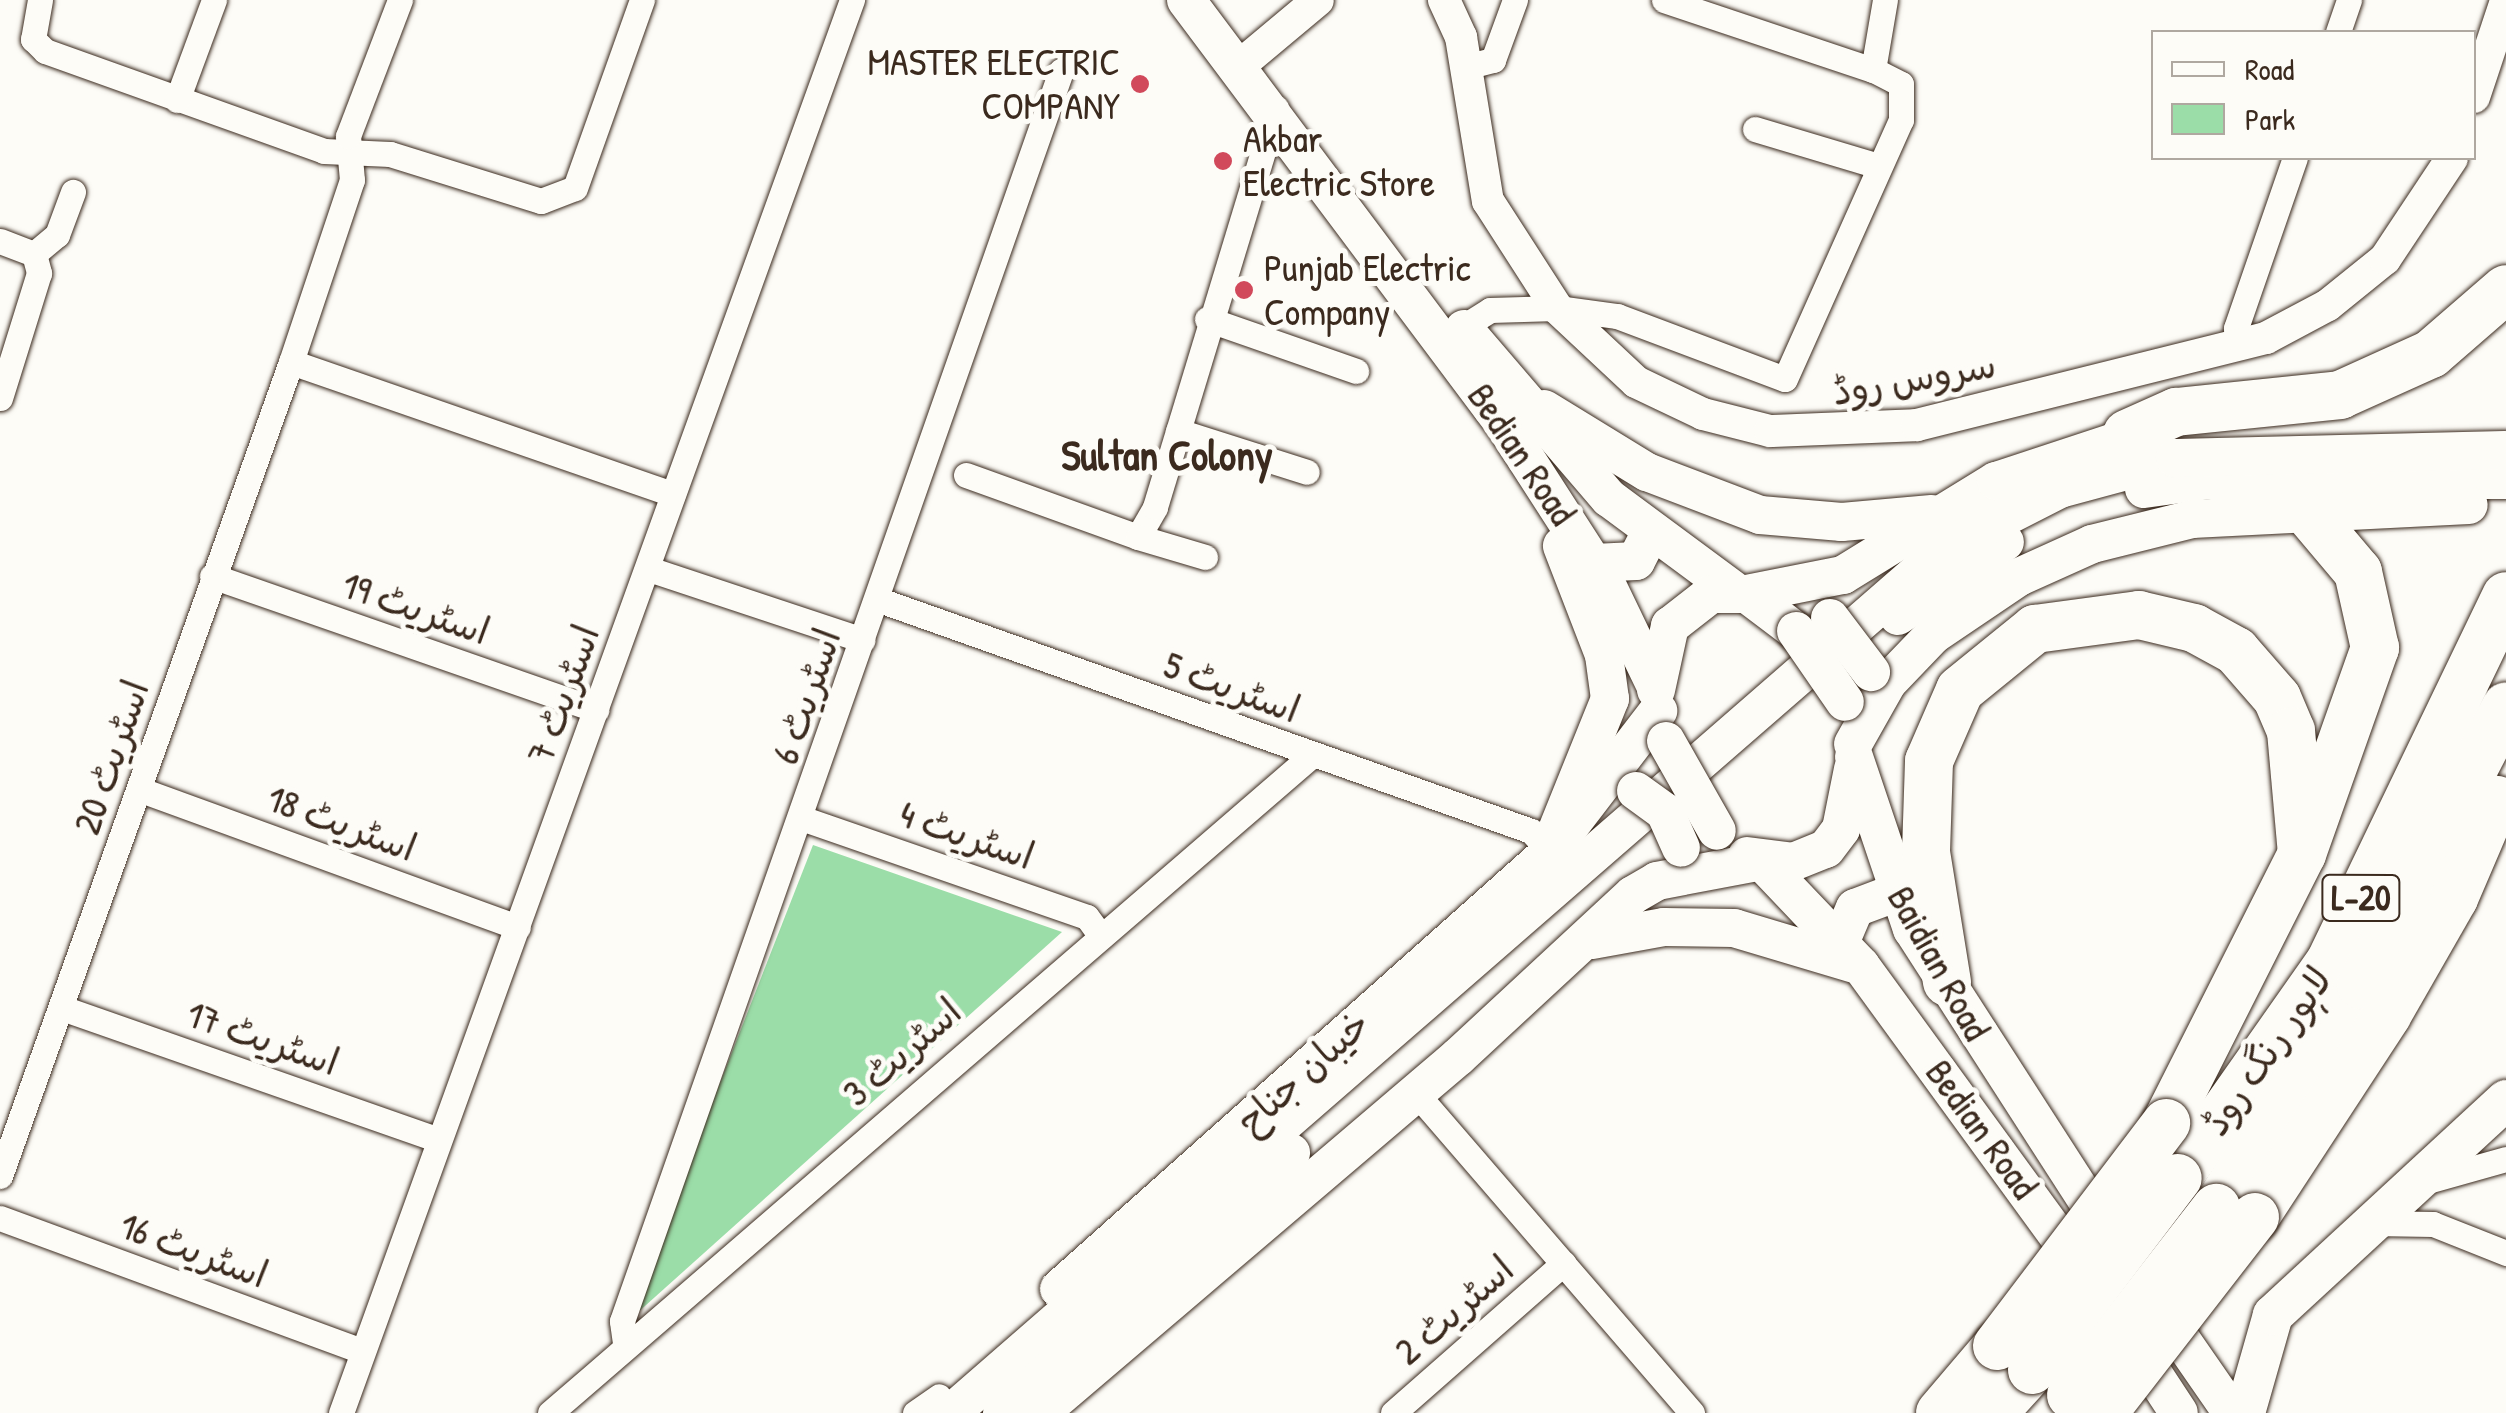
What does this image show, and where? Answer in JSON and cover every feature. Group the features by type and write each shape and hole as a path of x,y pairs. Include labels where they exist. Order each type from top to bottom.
{"highway":[{"path":"2126,434 2176,412 2340,395 2432,354 2506,289"},
{"path":"1940,1413 2051,1387 2166,1123 2302,854 2360,704 2376,631 2348,554 2303,508"},
{"name":"لاہور رنگ روڈ","path":"2051,1387 2178,1178 2330,962 2506,596"},
{"path":"1948,982 1926,852 1929,760 1960,690 2035,629 2122,613 2194,628 2236,652 2277,698 2290,731 2302,854"},
{"name":"لاہور رنگ روڈ","path":"1993,1413 2051,1387 2235,1212 2361,985 2506,706"},
{"path":"2454,898 2506,779"},
{"path":"2235,1212 2454,898 2506,838"}],"main road":[{"name":"Bedian Road","path":"1186,0 1276,108 1278,130 1453,333 1557,510 1594,564 1660,713"},
{"path":"1453,333 1513,389 1586,475 1651,532 1741,593 1813,624 1871,672 1962,601 1994,593 2124,534 2303,508 2506,503"},
{"path":"1513,389 1646,472 1760,515 1924,523"},
{"path":"1760,862 1718,830 1660,713 1676,618 1711,594 1831,579 1924,523 2031,466 2126,434 2506,426"},
{"path":"932,1409 1948,546 2060,489 2174,458 2506,450"},
{"path":"1002,1413 1642,836 1965,566 2052,518 2175,484 2506,480"},
{"path":"1554,847 1610,699 1557,510"},
{"path":"1813,624 1895,559 1924,523"},
{"path":"1594,564 1636,560 1651,532"},
{"path":"1656,881 1760,862 1804,860 1831,844 1854,750 1888,682 1994,593"},
{"path":"1813,624 1845,702 1854,750"},
{"name":"خیبان جناح","path":"932,1409 1554,847 1660,713"},
{"name":"Baidian Road","path":"1854,750 1896,893 2020,1106"},
{"path":"1040,1413 1592,940 1656,881 1681,848 1665,812 1636,790 1618,796 1577,840 1554,847"},
{"name":"Bedian Road","path":"1760,862 1850,954 2180,1413"},
{"path":"1592,940 1664,926 1734,928 1850,954 1854,908 1896,893"},
{"path":"2245,1413 2273,1315 2506,1100"},
{"name":"Bedian Road","path":"2020,1106 2232,1413"}],"street":[{"path":"40,0 33,39 46,52 177,100 353,155 390,154 541,200 564,198 642,0"},
{"path":"177,100 214,0"},
{"name":"اسٹریٹ 20","path":"0,1176 291,362 353,155 348,136 400,0"},
{"name":"اسٹریٹ 7","path":"341,1413 852,0"},
{"path":"1238,67 1318,0"},
{"name":"سروس روڈ","path":"1444,0 1465,66 1488,200 1556,308 1607,361 1669,400 1805,434 1917,425 2240,346 2297,323 2367,275 2419,218 2451,160"},
{"path":"1465,66 1494,60 1515,0"},
{"path":"1453,333 1490,310 1556,308 1617,316 1785,378 1905,100 1901,84 1872,70 1664,0"},
{"path":"1872,70 1885,0"},
{"path":"2339,30 2349,0"},
{"path":"2476,92 2506,2"},
{"name":"اسٹریٹ 6","path":"625,1342 622,1321 804,819 863,640 882,600 1061,71"},
{"path":"1138,537 1178,431 1207,319 1276,108"},
{"path":"1754,129 1875,165"},
{"path":"2240,346 2236,328 2294,160"},
{"path":"0,398 38,283 19,248 57,235 73,192"},
{"path":"1207,319 1356,370"},
{"path":"291,362 673,494"},
{"path":"1178,431 1307,472"},
{"path":"966,474 1138,537 1205,557"},
{"path":"649,569 863,640"},
{"name":"اسٹریٹ 19","path":"212,576 596,710"},
{"name":"اسٹریٹ 5","path":"882,600 1311,756 1531,830 1554,847"},
{"name":"اسٹریٹ 3","path":"550,1413 625,1342 1098,932 1311,756"},
{"name":"اسٹریٹ 18","path":"141,790 518,926"},
{"name":"اسٹریٹ 4","path":"804,819 1088,916 1098,932"},
{"name":"اسٹریٹ 17","path":"62,1008 439,1140"},
{"path":"1414,1092 1692,1413"},
{"path":"2414,1185 2506,1159"},
{"name":"اسٹریٹ 16","path":"0,1218 362,1351"},
{"path":"2372,1223 2433,1224 2506,1252"},
{"name":"اسٹریٹ 2","path":"1394,1413 1564,1264"}],"green space":[{"path":"813,845 1062,932 626,1323"}],"place":[{"name":"MASTER ELECTRIC COMPANY","path":"1140,84"},
{"name":"Akbar Electric Store","path":"1223,161"},
{"name":"Punjab Electric Company","path":"1244,290"}],"district":[{"name":"Sultan Colony","path":"1167,455"}]}
